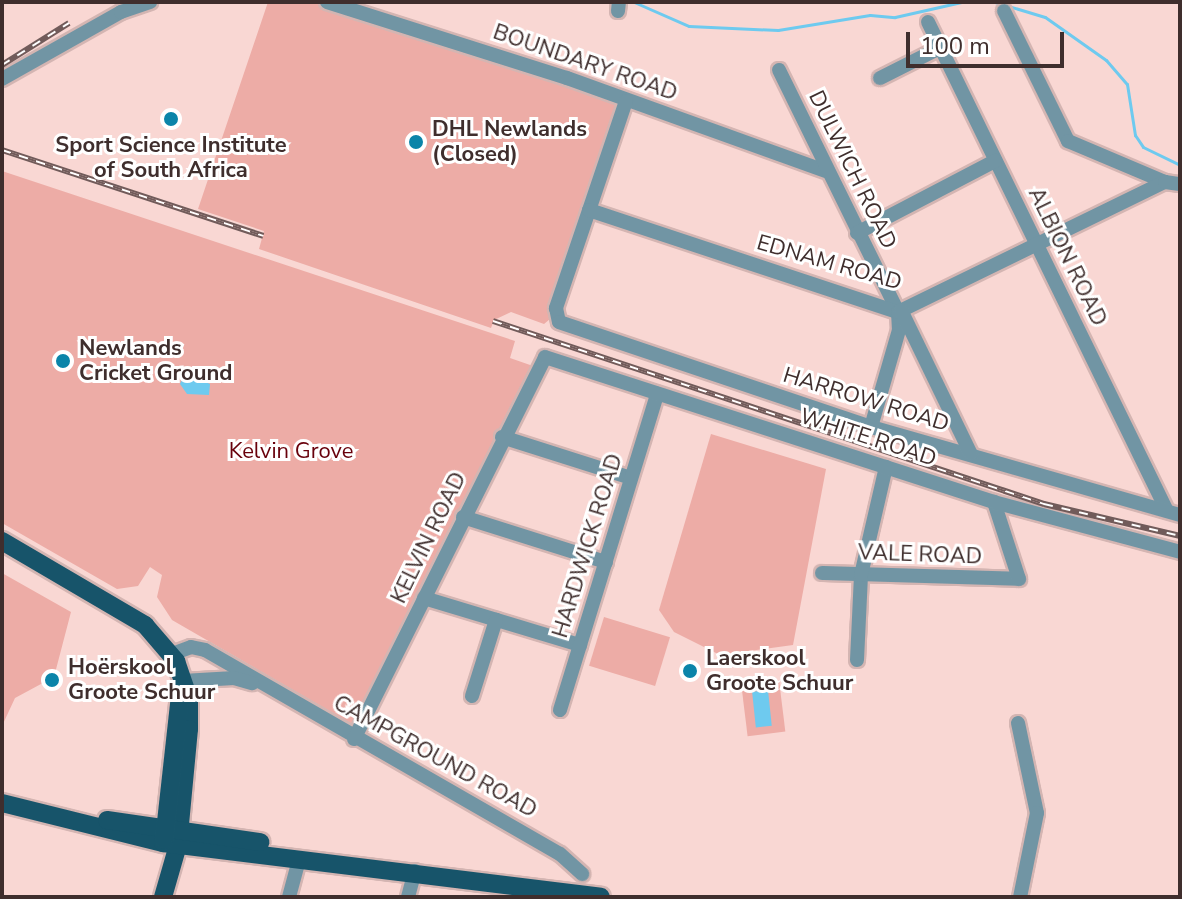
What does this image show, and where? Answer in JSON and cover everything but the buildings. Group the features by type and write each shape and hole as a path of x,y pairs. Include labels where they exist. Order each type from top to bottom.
{"main road":[{"path":"2,541 137,620 172,654 183,683 163,897"},
{"path":"2,802 171,837 299,859 393,868"},
{"path":"171,837 415,871 527,892 601,897"},
{"path":"155,897 171,837"}],"street":[{"path":"2,79 121,12 150,2"},
{"name":"BOUNDARY ROAD","path":"327,2 826,171"},
{"path":"1004,11 1068,141 1172,183"},
{"name":"ALBION ROAD","path":"928,22 1173,513"},
{"path":"880,78 940,48"},
{"name":"DULWICH ROAD","path":"779,70 826,171 971,454"},
{"path":"589,210 626,101"},
{"path":"857,233 995,161"},
{"name":"EDNAM ROAD","path":"589,210 899,311 1036,243 1172,183"},
{"name":"HARROW ROAD","path":"589,210 556,308 557,319 871,427 1173,513"},
{"path":"871,427 899,330 899,311"},
{"name":"WHITE ROAD","path":"545,357 994,502 1180,552"},
{"name":"KELVIN ROAD","path":"354,739 502,437 545,357"},
{"name":"HARDWICK ROAD","path":"560,710 657,394"},
{"path":"502,437 631,478"},
{"path":"857,660 861,575 886,467"},
{"name":"VALE ROAD","path":"822,573 1016,580 1019,574 994,502"},
{"path":"463,517 606,562"},
{"path":"424,598 580,645"},
{"path":"472,696 496,620"},
{"name":"CAMPGROUND ROAD","path":"172,654 191,647 205,650 260,686 560,854 582,874"},
{"name":"CAMPGROUND ROAD","path":"183,683 234,678 260,686"},
{"path":"1018,723 1037,813 1020,897"},
{"path":"289,897 299,859"},
{"path":"408,897 415,871"}],"green space":[{"name":"DHL Newlands (Closed)","path":"268,2 327,2 626,101 556,314 544,324 511,312 494,320 491,328 259,249 264,231 198,209"},
{"name":"Kelvin Grove","path":"2,171 515,341 510,358 533,366 352,724 172,620 157,597 162,575 150,567 138,586 117,589 2,523"},
{"path":"711,434 826,469 793,645 720,655 674,632 659,610"},
{"path":"2,573 71,612 54,677 15,698 2,726"},
{"path":"604,617 670,637 655,686 589,666"},
{"path":"779,680 785,732 748,736 741,685"}],"water":[{"path":"185,373 210,384 209,395 187,394 180,384"},
{"path":"768,690 772,726 756,727 752,692"}],"waterway":[{"path":"634,2 689,26 778,30 870,15 895,17 961,2"},
{"path":"995,2 1045,17 1106,60 1127,84 1135,135 1143,147 1180,165"}],"railway":[{"path":"2,65 69,23"},
{"path":"2,150 263,236"},
{"path":"493,321 1044,504 1180,536"}],"place":[{"name":"Sport Science Institute of South Africa","path":"171,119"},
{"name":"DHL Newlands (Closed)","path":"416,142"},
{"name":"Newlands Cricket Ground","path":"63,361"},
{"name":"Laerskool Groote Schuur","path":"690,671"},
{"name":"Hoërskool Groote Schuur","path":"52,680"}]}
